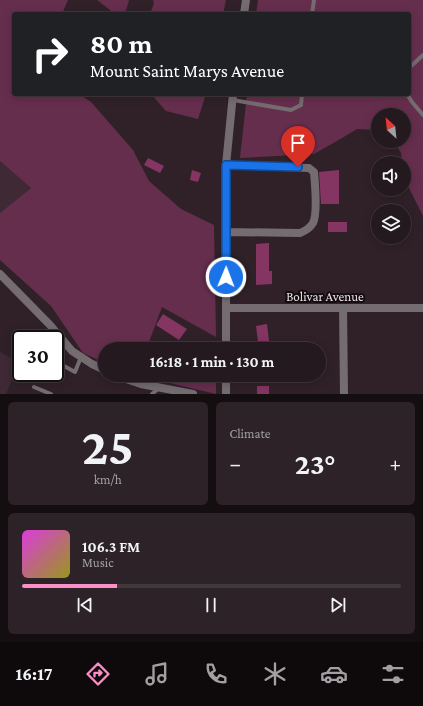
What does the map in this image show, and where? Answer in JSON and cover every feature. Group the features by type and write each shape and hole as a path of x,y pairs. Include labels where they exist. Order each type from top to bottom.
{"street":[{"path":"244,12 246,0"},
{"path":"226,342 226,165 233,97"},
{"path":"226,165 309,168 314,172 316,214 312,223 306,230 300,233 227,232"},
{"path":"0,274 50,325 72,351 98,367"},
{"name":"Bolivar Avenue","path":"226,308 423,308"},
{"path":"343,308 344,394"},
{"path":"135,382 193,394"},
{"path":"226,382 226,394"}],"lane":[{"path":"312,12 314,0"},
{"path":"411,66 423,55"},
{"path":"233,97 291,110 300,104 302,96"},
{"path":"408,96 423,115"},
{"path":"64,366 75,372 82,357"},
{"path":"34,386 51,394"},
{"path":"152,394 160,388"}],"shaded area":[{"path":"0,0 68,0 63,12 12,12 12,96 82,96 91,102 133,150 149,181 181,209 214,225 216,337 162,307 149,342 98,342 98,360 83,353 51,306 0,260 0,213 31,188 0,161"},
{"path":"97,0 129,0 126,12 112,12"},
{"path":"153,0 226,0 223,12 151,12 154,3"},
{"path":"258,0 423,0 423,216 411,192 411,156 401,156 398,148 411,148 411,108 371,108 371,130 357,129 314,154 240,158 247,96 411,96 411,12 256,12"},
{"path":"153,96 205,96 198,119 166,111"},
{"path":"0,161 31,188 0,213"},
{"path":"0,352 12,358 12,379 6,394 0,394"},
{"path":"165,382 216,382 216,394"}],"building":[{"path":"148,158 164,166 160,173 144,165"},
{"path":"192,170 201,173 198,182 190,180"},
{"path":"339,170 339,204 321,204 319,172"},
{"path":"328,222 347,222 347,232 328,232"},
{"path":"269,243 269,271 272,271 272,284 256,285 256,244"},
{"path":"163,314 187,329 179,340 156,325"},
{"path":"267,324 269,341 258,342 256,326"},
{"path":"257,386 269,386 269,394 257,394"}],"route":[{"path":"226,277 226,165 298,167"}]}
